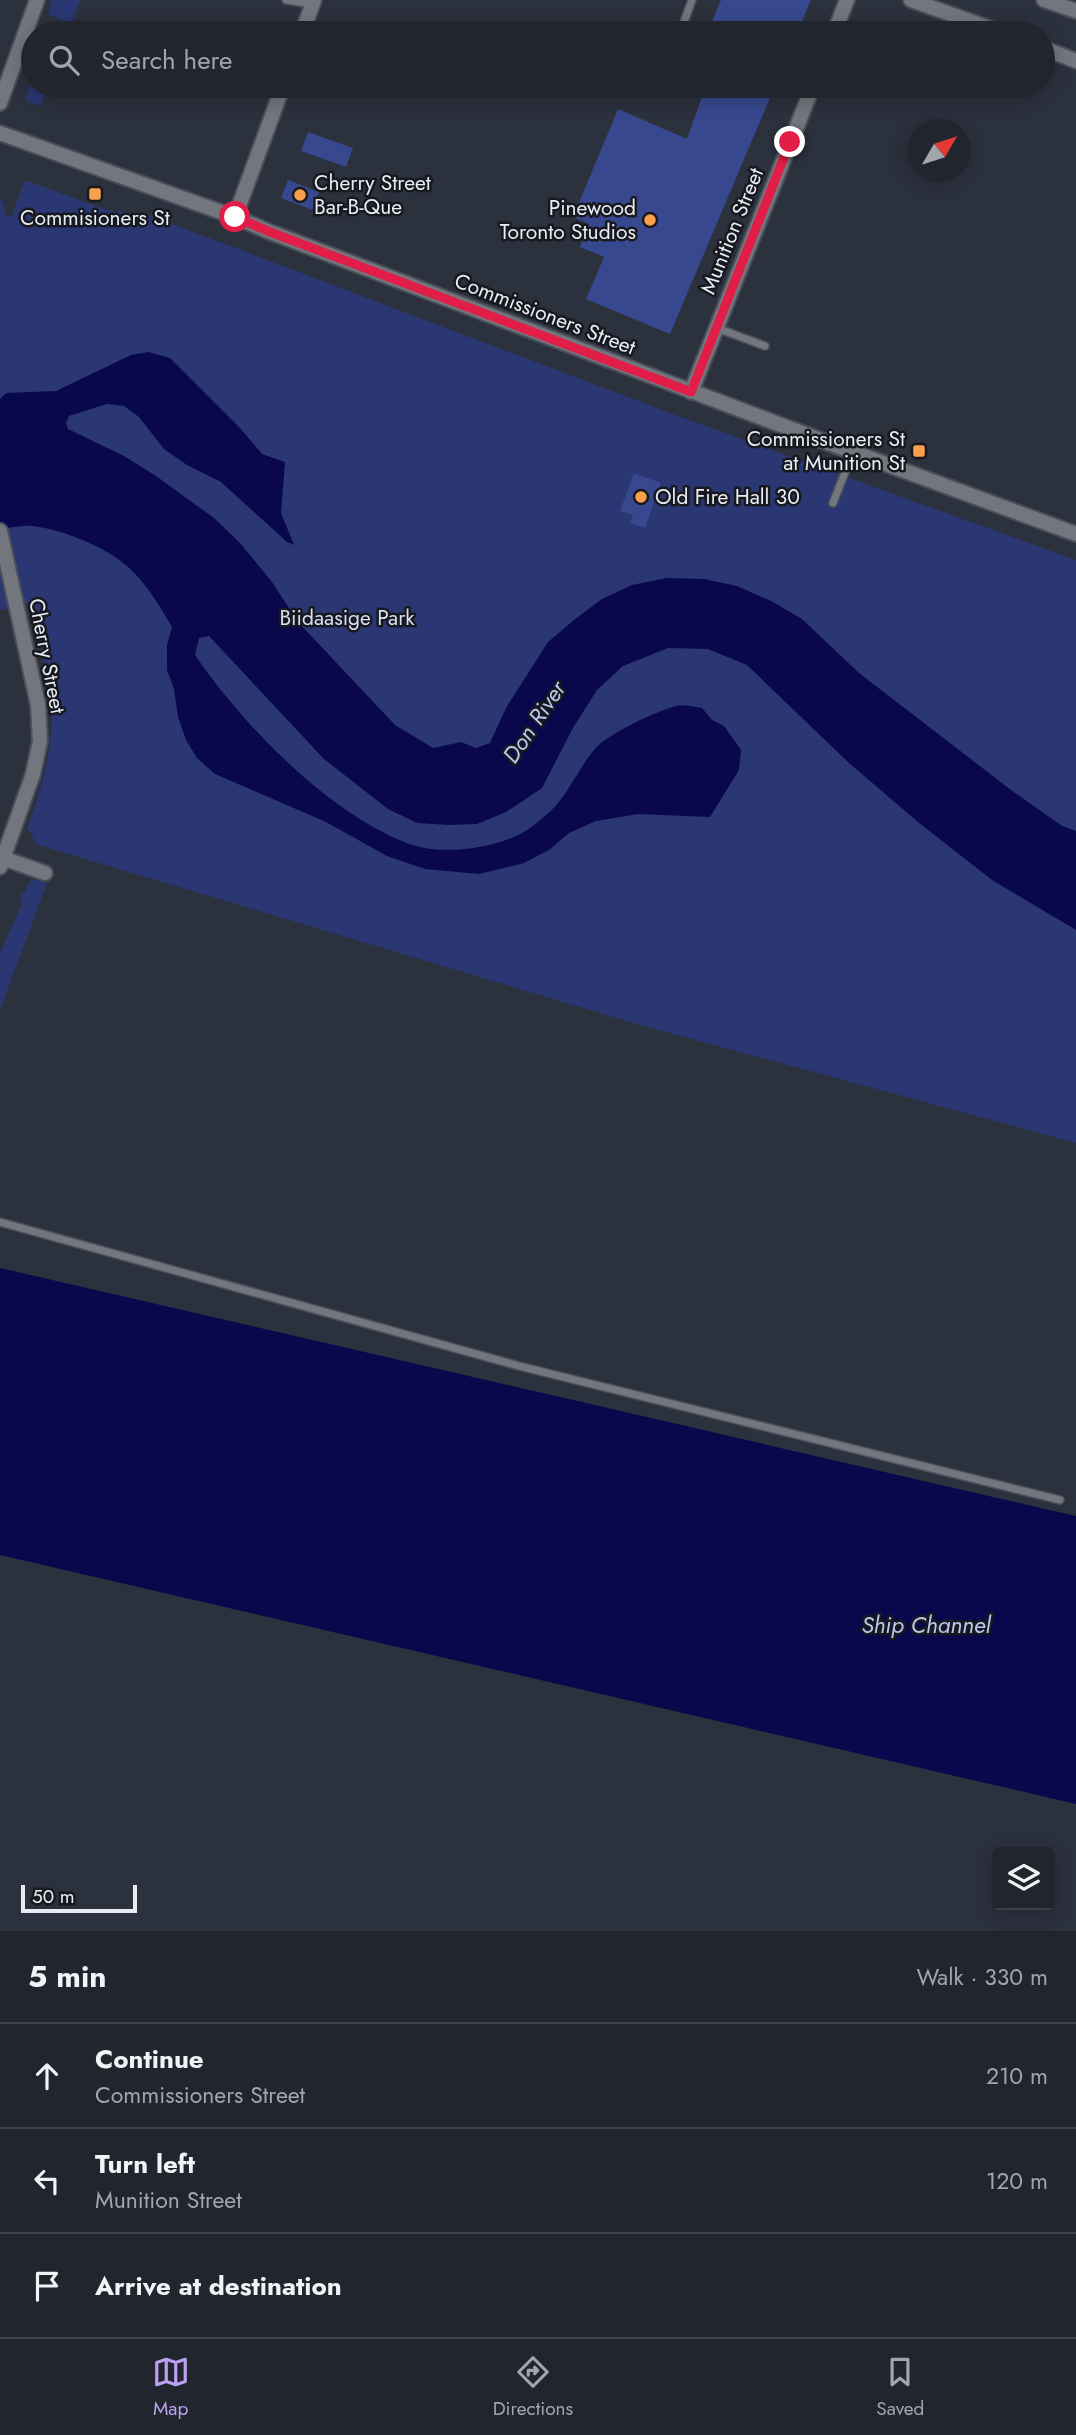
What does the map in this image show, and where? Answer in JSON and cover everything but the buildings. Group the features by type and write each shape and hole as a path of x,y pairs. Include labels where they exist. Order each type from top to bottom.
{"street":[{"path":"29,21 37,0"},
{"path":"839,21 847,0"},
{"path":"911,0 970,21"},
{"path":"1044,0 1076,11"},
{"path":"306,21 313,2"},
{"path":"0,103 21,45"},
{"path":"1055,53 1076,61"},
{"path":"235,217 279,98"},
{"name":"Munition Street","path":"691,392 808,98"},
{"name":"Commissioners Street","path":"0,133 235,217 691,392 1076,534"},
{"name":"Cherry Street","path":"0,531 38,705 40,741 33,774 1,861"},
{"path":"1,861 45,873"}],"lane":[{"path":"286,0 313,2"},
{"path":"684,21 692,0"},
{"path":"716,328 765,346"},
{"path":"833,503 853,452"},
{"path":"0,1222 519,1366 1060,1500"}],"green space":[{"path":"52,0 80,0 72,21 64,21 48,14"},
{"path":"26,98 44,98 41,106 27,101"},
{"name":"Biidaasige Park","path":"25,180 107,210 151,216 678,416 1076,560 1076,1143 640,1025 35,844 31,832 27,830 48,755 51,709 48,683 31,602 0,610 0,197 5,215 11,218"},
{"path":"31,879 47,883 0,1010 0,953 21,906 20,895 24,893"}],"water":[{"name":"Don River","path":"148,352 170,358 240,428 262,454 285,462 281,513 294,545 287,542 221,482 187,465 164,449 139,417 124,406 107,404 69,416 66,423 68,429 124,456 214,518 240,543 272,582 298,622 395,725 433,748 461,742 476,748 490,743 506,708 548,642 602,599 632,585 667,578 704,579 737,586 802,619 859,673 1011,790 1062,826 1076,831 1076,930 992,880 849,763 747,665 708,649 668,648 623,666 597,690 573,728 542,788 506,812 477,824 448,825 417,823 388,809 324,759 209,636 199,638 195,655 237,710 289,764 347,810 377,829 407,843 434,849 464,849 494,844 523,832 543,818 560,801 599,745 632,724 679,705 702,708 712,720 724,726 741,750 739,770 710,817 638,814 596,821 569,833 549,850 524,863 479,874 425,869 387,856 326,822 215,774 197,758 186,740 167,670 167,645 172,627 145,585 112,555 80,539 33,526 0,529 0,399 6,393 56,391 131,355"},
{"name":"Ship Channel","path":"0,1268 1076,1516 1076,1804 0,1555"}],"place":[{"name":"Commisioners St","path":"95,194"},
{"name":"Cherry Street Bar-B-Que","path":"300,195"},
{"name":"Pinewood Toronto Studios","path":"650,220"},
{"name":"Commissioners St at Munition St","path":"919,451"},
{"name":"Old Fire Hall 30","path":"641,497"}],"route":[{"path":"235,217 691,392 790,142"}]}
